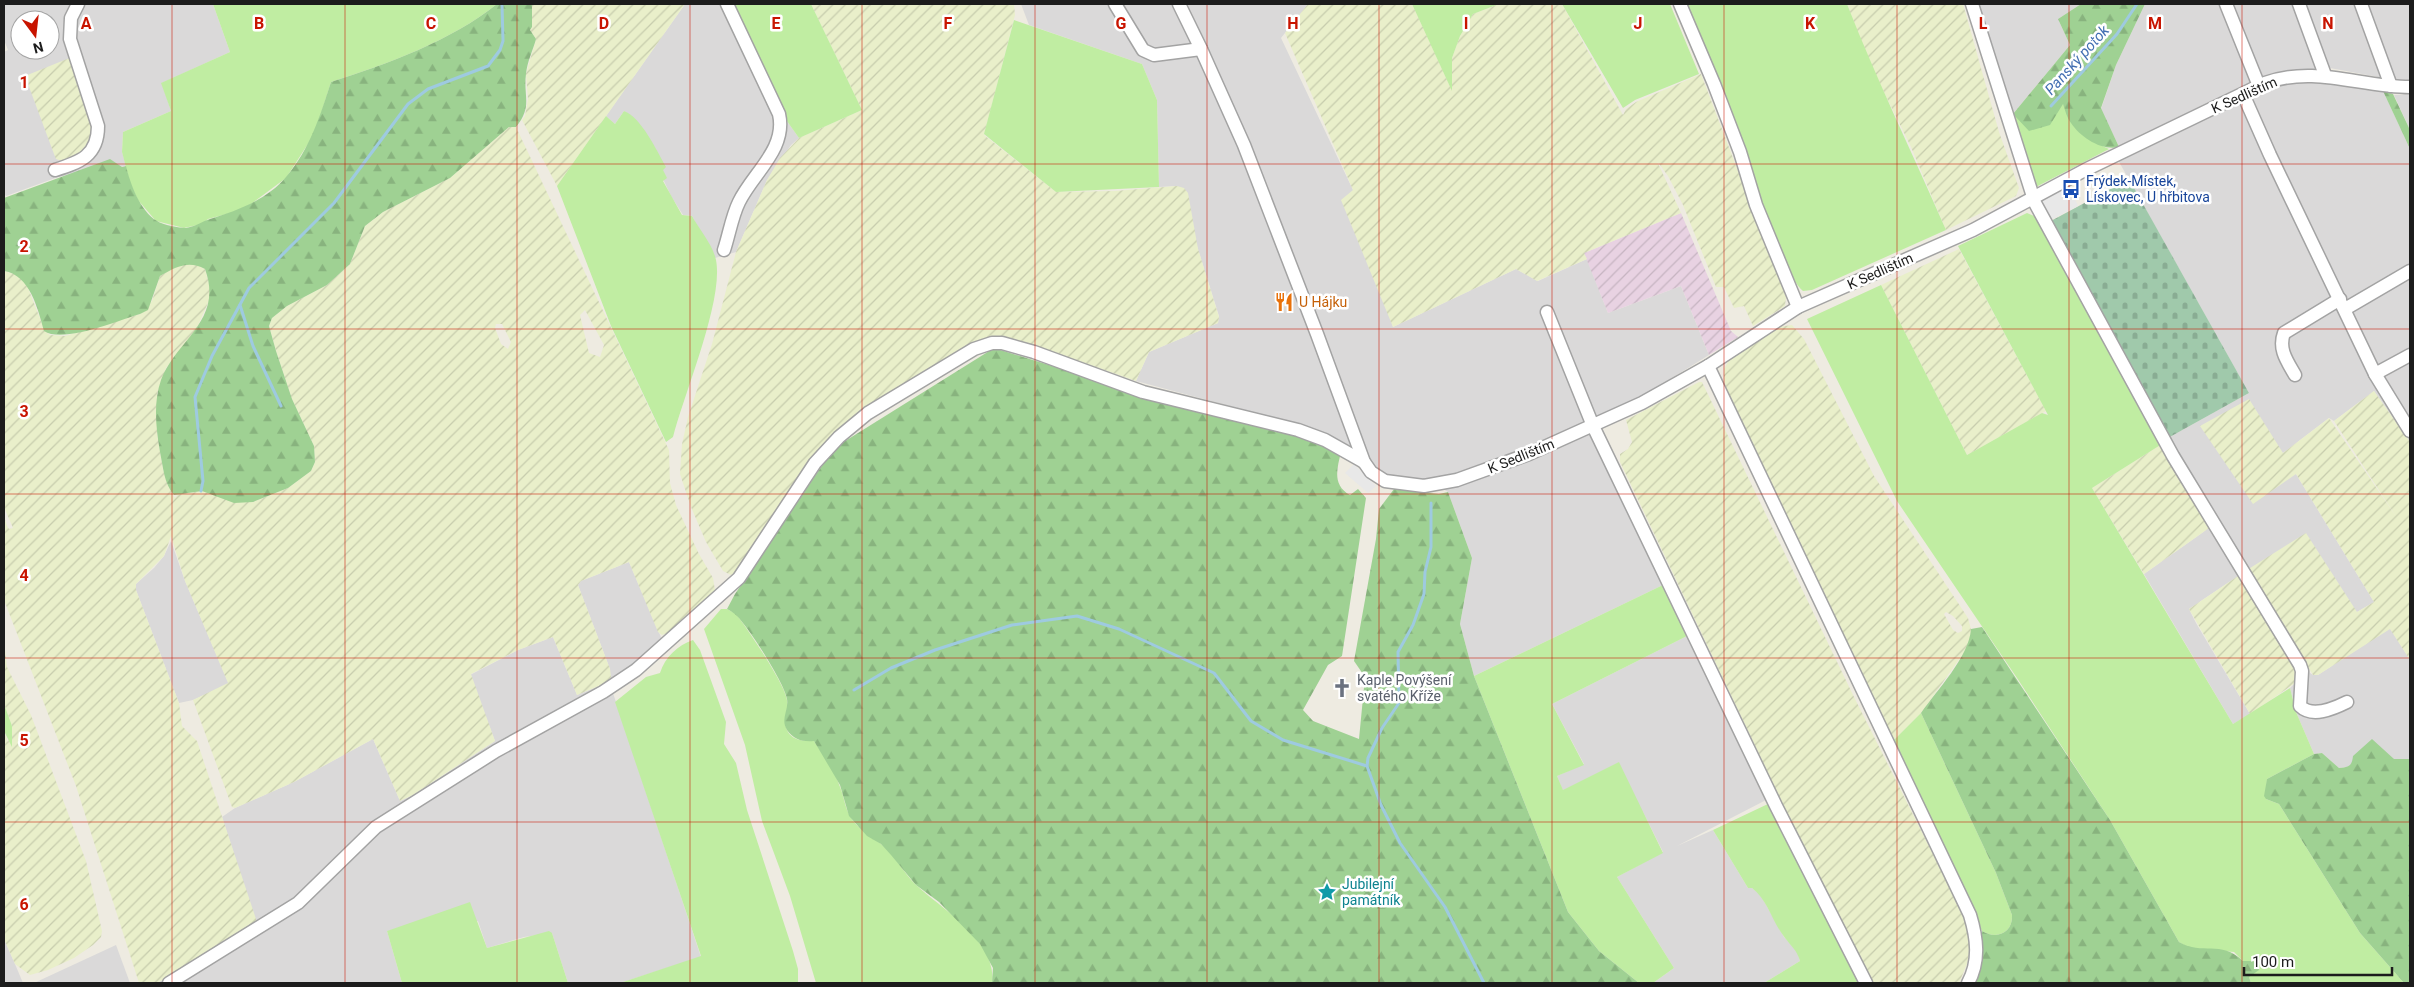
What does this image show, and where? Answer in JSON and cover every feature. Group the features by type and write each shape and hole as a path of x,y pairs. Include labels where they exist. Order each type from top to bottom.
{"street":[{"path":"55,170 84,158 90,153 98,137 98,126 70,38 71,18 78,4"},
{"path":"724,250 739,202 768,158 780,136 782,124 727,4"},
{"path":"1115,4 1143,50 1154,55 1201,49"},
{"path":"1178,4 1201,49 1276,227 1364,462"},
{"path":"1680,4 1717,92 1740,152 1756,205 1798,308"},
{"path":"1972,4 2033,200 2173,456 2300,665 2302,671 2300,706 2310,712 2319,712 2347,702"},
{"path":"2226,4 2259,86"},
{"path":"2299,4 2325,75"},
{"path":"2361,4 2391,86"},
{"name":"K Sedlištím","path":"1364,462 1371,472 1385,481 1407,485 1440,484 1496,467 1636,406 1708,366 1798,308 1973,230 2033,200 2085,170 2259,86 2288,76 2325,75 2391,86 2410,87"},
{"path":"2243,94 2374,374 2410,431"},
{"path":"2295,375 2283,353 2280,343 2284,333 2410,271"},
{"path":"1547,312 1593,426 1776,806 1866,983"},
{"path":"169,983 298,903 376,827 496,751 603,692 636,670 739,578 815,463 839,437 868,413 974,348 992,343 1026,350 1143,392 1298,430 1325,440 1364,462"},
{"path":"2374,374 2410,355"},
{"path":"1708,366 1970,915 1976,933 1977,956 1968,983"}],"shaded area":[{"path":"4,4 213,4 230,52 162,83 171,111 123,132 122,152 126,166 58,177 6,196 4,193 4,52 8,50 4,40"},
{"path":"685,4 732,4 784,117 799,138 791,145 767,180 736,252 715,258 692,216 683,215 671,196 635,119 624,111 615,124 606,116"},
{"path":"1021,4 1308,4 1281,38 1353,190 1393,327 1516,269 1538,281 1587,259 1608,313 1681,286 1709,355 1641,397 1589,424 1665,584 1474,676 1460,624 1472,558 1448,492 1430,481 1396,478 1377,470 1352,448 1309,427 1136,381 1149,352 1218,323 1219,316 1177,186 1159,187 1157,100 1142,64 1029,25"},
{"path":"1968,4 2081,4 2058,19 2070,45 2013,114"},
{"path":"2145,4 2410,4 2410,83 2330,68 2281,72 2251,83 2119,147 2101,109 2116,65"},
{"path":"2297,82 2329,83 2383,91 2410,149 2410,442 2374,391 2334,421 2329,418 2283,453 2201,426 2296,474 2374,602 2357,612 2247,570 2189,609 2250,714 2233,724 2144,574 2209,528 2162,444 2168,438 2249,393 2118,160 2271,87"},
{"path":"2410,94 2410,130 2394,95"},
{"path":"2070,184 2078,198 2075,199 2078,206 2045,223 2035,203"},
{"path":"1681,213 1731,331 1738,337 1709,355 1681,286 1608,313 1584,253"},
{"path":"1354,464 1376,486 1368,493 1345,473"},
{"path":"171,541 185,581 229,684 193,700 179,703 136,590 136,584 164,556"},
{"path":"629,562 666,649 613,693 701,957 620,983 568,983 552,933 524,937 487,948 478,921 387,931 402,983 157,983 202,958 256,922 222,817 235,808 294,782 373,739 400,801 413,795 495,741 470,675 518,650 553,637 577,695 606,683 610,669 578,585 581,581"},
{"path":"2390,628 2410,660 2410,759 2352,763 2348,767 2339,768 2322,753 2314,754 2296,712 2290,688 2305,662 2310,673 2318,675"},
{"path":"1689,635 1768,799 1677,846 1713,830 1748,888 1752,888 1760,894 1784,937 1797,951 1800,961 1764,983 1653,983 1674,968 1617,877 1663,852 1643,812 1563,791 1557,776 1584,764 1552,704"},
{"path":"4,939 15,964 23,983 4,983"},
{"path":"116,945 130,983 34,983"}],"green space":[{"path":"213,4 497,4 460,29 418,50 331,82 315,133 286,178 251,204 234,212 208,219 202,224 184,228 156,221 138,200 130,183 122,152 123,132 171,111 161,83 230,52"},
{"path":"497,4 532,4 532,27 530,30 536,39 525,82 526,107 516,127 509,127 450,178 383,212 365,226 350,264 327,285 287,306 272,318 269,326 276,351 292,399 314,446 315,462 311,471 288,488 253,502 234,503 202,491 174,495 166,480 160,452 156,425 158,389 168,366 196,329 203,316 208,303 209,287 205,269 199,266 188,265 177,267 160,276 148,310 140,314 77,333 64,335 44,331 36,303 26,286 13,274 4,271 4,198 110,159 122,167 126,166 133,188 141,204 151,216 160,222 186,228 231,212 261,198 279,185 286,177 308,144 331,82 418,50 460,29"},
{"path":"532,4 685,4 557,186 522,120 525,116 528,99 526,74 536,39 530,30 532,27"},
{"path":"732,4 811,4 862,110 799,138 784,117"},
{"path":"811,4 1014,4 1015,15 984,135 1056,192 1115,191 1177,186 1184,188 1188,193 1198,249 1219,317 1218,323 1149,352 1136,381 1030,344 999,338 897,389 840,427 829,438 735,572 731,575 723,571 706,542 691,507 680,474 682,444 688,417 712,344 736,252 767,180 780,158 799,138 862,110"},
{"path":"1308,4 1412,4 1452,90 1452,58 1460,36 1473,14 1499,4 1562,4 1623,115 1626,109 1636,102 1701,74 1786,297 1785,306 1753,326 1744,306 1734,308 1724,287 1716,287 1683,205 1668,176 1657,161 1681,213 1584,253 1587,259 1537,281 1516,269 1393,327 1341,200 1353,190 1285,33"},
{"path":"1412,4 1499,4 1473,14 1460,36 1452,58 1452,91"},
{"path":"1562,4 1670,4 1699,74 1635,100 1623,108"},
{"path":"1686,4 1847,4 1946,230 1812,290 1803,291 1795,281 1777,243 1732,118"},
{"path":"1847,4 1963,4 1999,132 2019,188 2016,196 1946,230 1911,147 1869,62"},
{"path":"2081,4 2145,4 2116,65 2101,108 2119,147 2112,148 2099,145 2080,134 2066,114 2063,104 2050,125 2029,131 2013,114 2070,45 2058,19"},
{"path":"1014,20 1142,64 1157,100 1159,187 1056,192 984,134"},
{"path":"72,57 95,130 89,149 65,162 56,159 25,76"},
{"path":"2383,91 2393,94 2410,130 2410,149"},
{"path":"2063,103 2071,121 2085,137 2109,149 2034,188 2013,114"},
{"path":"624,111 636,120 648,135 666,167 663,170 667,178 663,181 682,215 692,216 709,243 716,260 717,277 709,322 673,437 666,442 611,326 557,186 606,116 615,124"},
{"path":"509,127 516,127 669,450 670,483 676,505 699,554 713,578 715,590 668,633 662,635 658,632 629,562 581,581 578,585 610,669 611,677 606,683 577,695 553,637 518,650 471,674 495,741 413,795 400,801 373,739 294,782 235,808 232,807 193,700 228,683 185,581 171,536 164,556 136,584 136,590 179,703 182,726 197,741 256,922 202,958 157,983 139,983 76,786 4,600 4,516 9,529 13,528 4,507 4,271 14,274 26,283 45,331 50,335 65,336 140,314 152,301 160,276 171,269 182,264 196,264 205,269 212,294 195,332 166,368 157,394 157,433 163,469 175,498 178,494 202,491 227,499 253,502 288,488 311,471 315,462 314,446 292,399 276,351 269,326 272,318 287,306 327,285 350,264 365,226 383,212 450,178","holes":["585,310 604,345 600,357 589,353 580,315","496,324 502,324 511,342 508,349 501,344 495,328"]},
{"path":"2129,179 2249,393 2168,438 2049,222"},
{"path":"2027,213 2036,217 2162,444 2092,488 2233,724 2290,688 2296,712 2314,754 2267,779 2266,799 2279,804 2360,933 2404,983 2251,983 2243,961 2234,952 2189,948 2179,942 2110,820 2017,678 1897,501 1807,319 1881,285 1967,455 2042,413 2048,415 1958,246"},
{"path":"1959,249 2046,411 1967,455 1881,285"},
{"path":"1792,325 1804,339 1874,476 1968,618 1971,640 1963,654 1921,713 1893,741 1728,395 1724,381 1724,369 1729,360 1778,327","holes":["1946,612 1953,616 1962,626 1962,631 1958,633 1953,630 1944,614"]},
{"path":"994,348 1139,393 1327,444 1341,452 1337,476 1340,486 1350,495 1358,489 1366,498 1342,656 1328,665 1303,710 1313,721 1359,739 1365,677 1354,661 1376,539 1379,509 1394,489 1439,494 1448,492 1472,558 1460,624 1474,676 1568,912 1599,951 1639,983 992,983 993,968 980,944 939,902 916,885 881,844 867,836 849,816 840,785 814,741 799,740 787,730 784,718 787,699 780,681 750,632 737,616 727,609 735,594 834,448"},
{"path":"1702,382 1854,697 1961,910 1968,930 1970,950 1967,964 1959,983 1873,983 1798,836 1620,462 1620,454 1628,449 1632,442 1626,420"},
{"path":"2374,391 2410,442 2410,660 2390,629 2318,675 2313,675 2247,570 2306,533 2357,612 2374,602 2296,474 2253,504 2200,426 2249,399 2283,453 2329,418 2397,518 2334,421"},
{"path":"2162,444 2209,528 2144,574 2092,488"},
{"path":"2241,574 2296,665 2298,681 2250,714 2189,609"},
{"path":"1665,584 1689,635 1552,704 1584,765 1557,776 1563,790 1619,762 1663,853 1617,877 1674,968 1653,983 1639,983 1599,951 1568,912 1474,676"},
{"path":"721,609 727,609 736,614 773,669 787,700 785,722 789,734 799,740 814,741 835,775 848,813 853,821 886,848 916,885 953,916 977,940 992,968 992,983 816,983 790,896 762,821 745,745 704,629"},
{"path":"1982,627 2110,820 2179,942 2196,948 2227,951 2235,954 2243,961 2253,961 2258,965 2259,970 2249,977 2251,983 1973,983 1982,947 1982,931 1993,935 2003,933 2010,926 2012,915 1996,873 1921,713 1959,662 1969,640 1971,629"},
{"path":"693,640 700,650 726,722 724,744 736,763 747,810 793,951 798,969 798,983 620,983 701,956 615,702 646,677 660,673 665,662 673,652"},
{"path":"4,641 7,667 31,715 86,861 102,931 101,937 93,945 74,958 48,970 30,975 15,964 4,939 4,731 8,742 12,726 4,704"},
{"path":"4,704 12,726 12,747 4,731"},
{"path":"1921,713 1996,873 2012,915 2010,926 1998,935 1982,931 1959,878 1893,741"},
{"path":"2372,739 2394,759 2410,759 2410,983 2404,983 2360,933 2279,804 2266,799 2264,796 2267,779 2314,754 2322,753 2339,768 2345,767 2351,764 2353,756"},
{"path":"1770,803 1860,983 1764,983 1800,961 1799,957 1781,932 1762,899 1752,888 1748,888 1713,830"},
{"path":"470,902 487,948 549,931 552,933 568,983 402,983 387,931"}],"waterway":[{"path":"201,491 203,481 195,397 212,356 249,288 334,203 408,104 428,89 488,66 500,50 503,41 502,4"},
{"name":"Panský potok","path":"2051,106 2117,34 2137,4"},
{"path":"240,305 253,346 281,406"},
{"path":"1367,766 1368,758 1382,728 1399,703 1398,652 1413,625 1424,594 1425,572 1431,547 1431,503"},
{"path":"854,690 891,668 935,650 1012,625 1077,616 1119,629 1214,673 1251,721 1283,740 1367,766 1381,805 1400,843 1445,907 1484,983"}],"place":[{"name":"Frýdek-Místek, Lískovec, U hřbitova","path":"2071,189"},
{"name":"U Hájku","path":"1284,302"},
{"name":"Kaple Povýšení svatého Kříže","path":"1342,688"},
{"name":"Jubilejní památník","path":"1327,892"}]}
